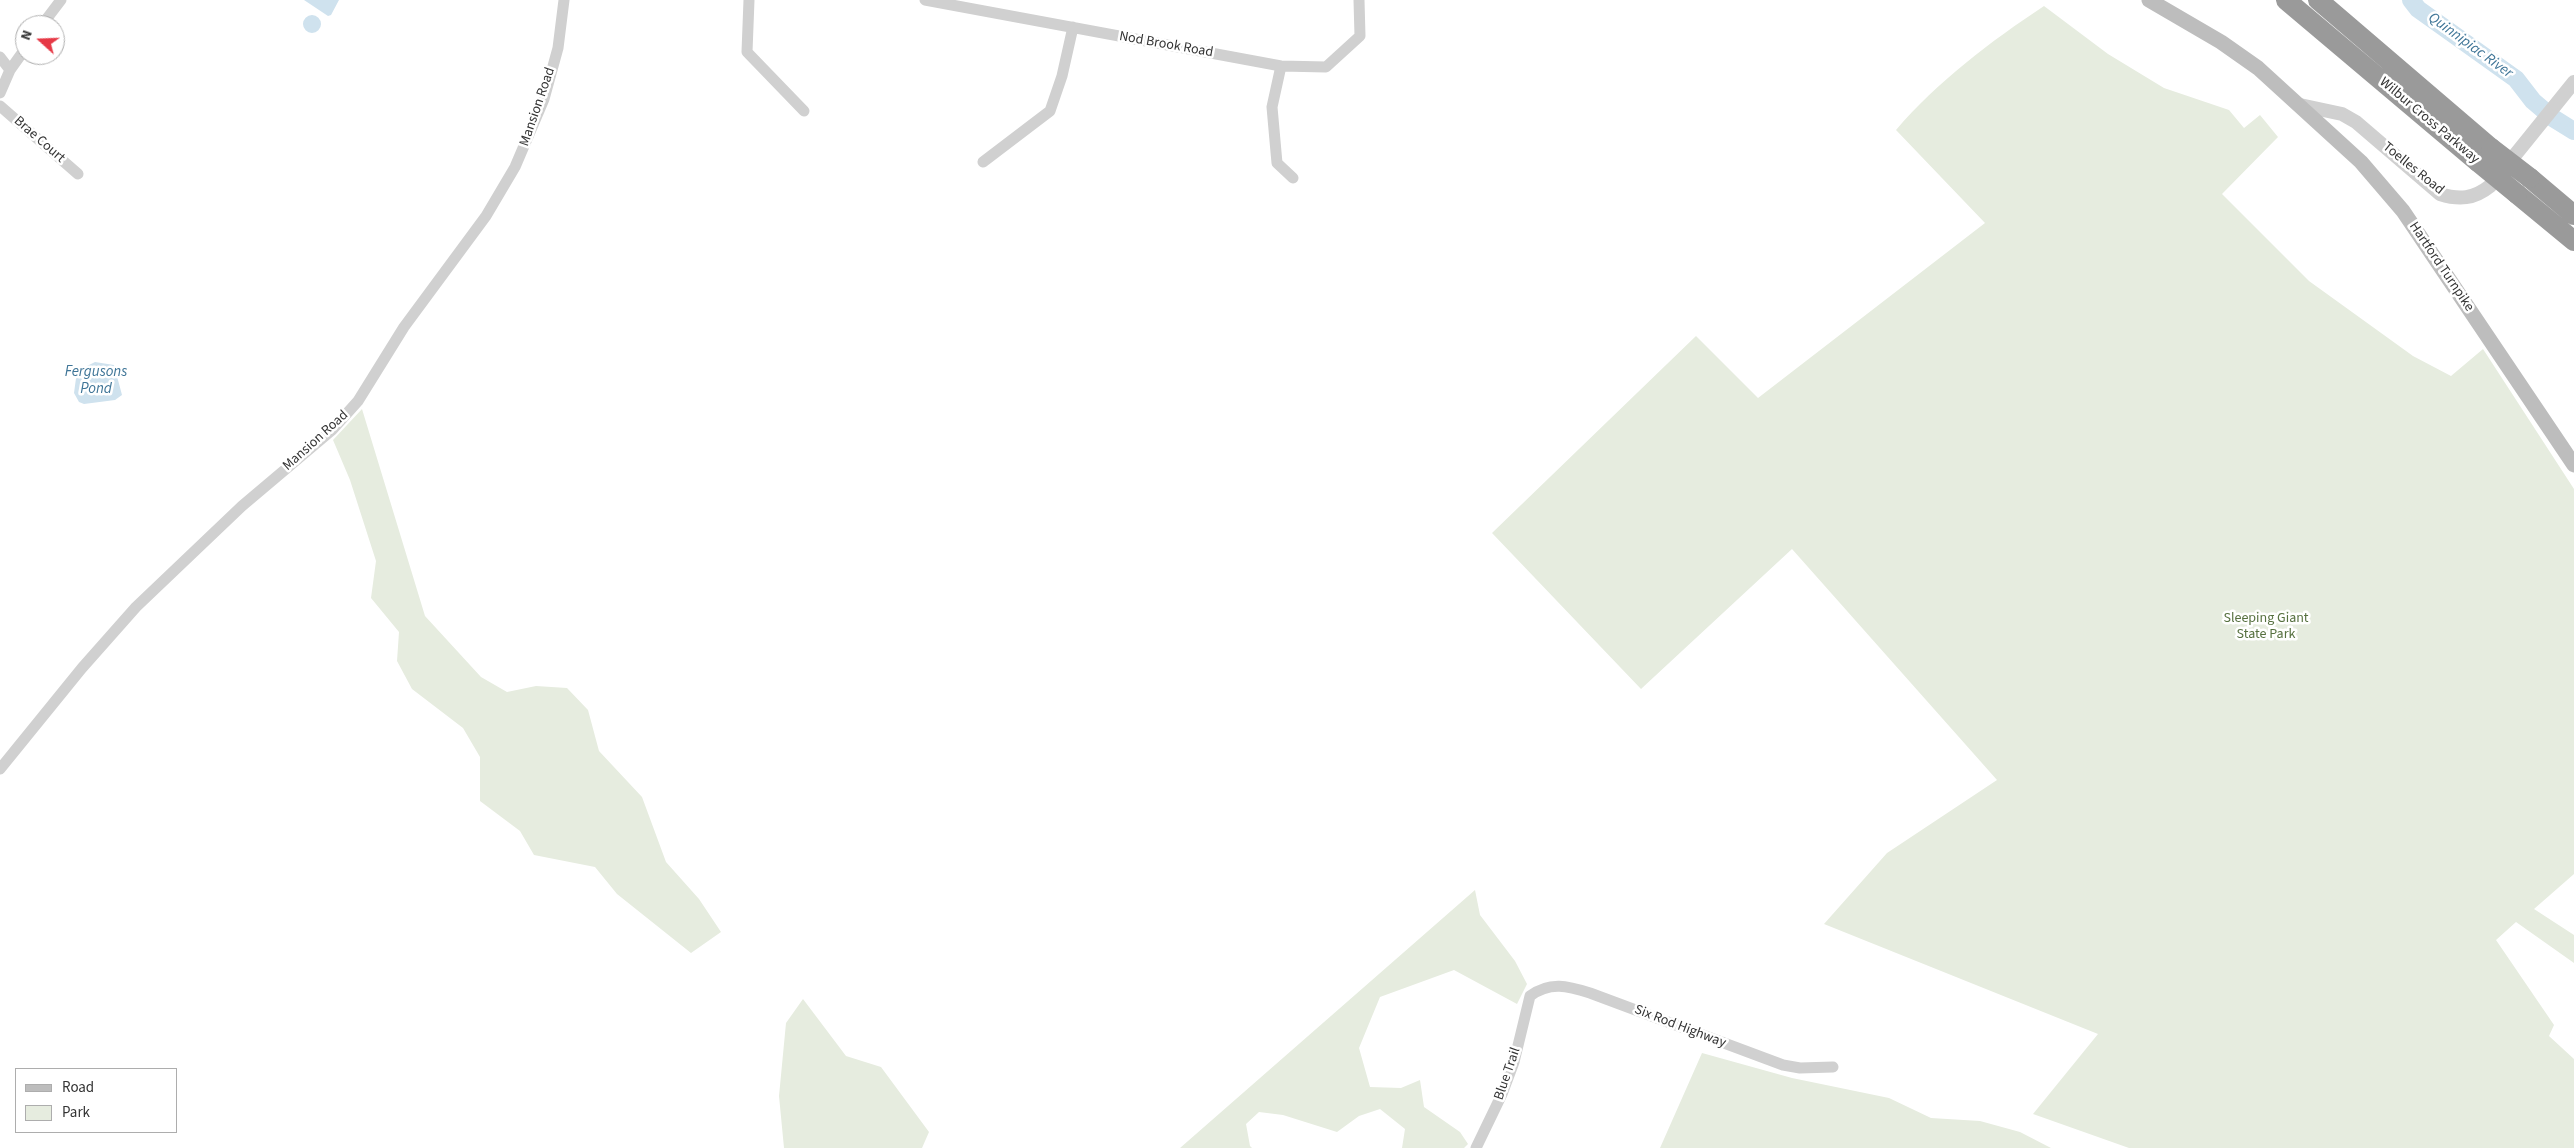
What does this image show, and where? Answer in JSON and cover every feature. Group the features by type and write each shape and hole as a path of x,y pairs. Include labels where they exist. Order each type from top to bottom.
{"highway":[{"name":"Wilbur Cross Parkway","path":"2286,0 2484,155 2530,178 2574,215"},
{"name":"Wilbur Cross Parkway","path":"2318,0 2484,155 2517,194 2574,241"}],"main road":[{"name":"Hartford Turnpike","path":"2149,0 2240,54 2300,104 2361,162 2403,211 2574,465"}],"street":[{"path":"50,15 61,0"},
{"name":"Mansion Road","path":"0,769 82,668 136,606 242,506 332,430 358,400 404,327 486,216 516,167 549,81 558,48 564,0"},
{"path":"749,0 747,52 804,111"},
{"name":"Nod Brook Road","path":"925,0 1280,66 1326,67 1360,36 1359,0"},
{"path":"982,162 1050,111 1062,76 1073,27"},
{"path":"0,57 10,70"},
{"path":"0,92 15,63"},
{"path":"1280,66 1272,107 1277,163 1293,178"},
{"name":"Toelles Road","path":"2300,104 2342,114 2356,122 2440,194 2454,198 2467,198 2482,192 2490,186 2574,82"},
{"name":"Brae Court","path":"0,106 78,174"},
{"name":"Six Rod Highway","path":"1530,996 1549,986 1572,988 1655,1016 1783,1065 1800,1068 1833,1067"},
{"name":"Blue Trail","path":"1476,1148 1502,1094 1514,1062 1530,996"}],"green space":[{"name":"Sleeping Giant State Park","path":"2044,6 2108,54 2164,88 2229,110 2244,128 2260,115 2278,137 2222,194 2309,281 2413,356 2451,376 2483,349 2574,489 2574,874 2534,909 2574,935 2574,963 2516,922 2496,940 2554,1025 2549,1036 2574,1059 2574,1148 2129,1148 2033,1114 2098,1034 1824,924 1887,853 1997,780 1792,549 1641,689 1492,533 1696,336 1758,398 1985,223 1896,130 1929,95 1966,63 2004,33"},
{"path":"362,409 425,616 481,677 507,692 536,686 567,688 588,710 599,751 642,797 666,862 699,899 721,932 691,953 617,894 595,867 534,855 520,831 480,801 480,757 463,728 412,689 397,661 399,632 371,598 376,561 350,480 333,440"},
{"path":"1475,890 1480,915 1515,961 1527,984 1517,1004 1454,970 1380,997 1359,1048 1370,1087 1401,1088 1420,1080 1424,1107 1460,1132 1468,1144 1464,1148 1402,1148 1405,1129 1380,1109 1359,1116 1337,1132 1283,1115 1259,1112 1246,1124 1252,1148 1180,1148"},
{"path":"803,999 846,1056 881,1067 929,1132 922,1148 784,1148 779,1096 786,1023"},
{"path":"1702,1053 1792,1078 1889,1098 1931,1118 1980,1121 2020,1132 2051,1148 1660,1148"}],"water":[{"path":"304,0 339,0 331,15 328,16"},
{"path":"308,15 316,15 321,20 319,31 308,33 303,28 303,20"},
{"name":"Fergusons Pond","path":"95,362 114,365 122,395 115,400 84,404 79,402 74,393 77,371"}],"waterway":[{"name":"Quinnipiac River","path":"2411,0 2418,9 2516,79 2533,101 2553,118 2574,131"}]}
